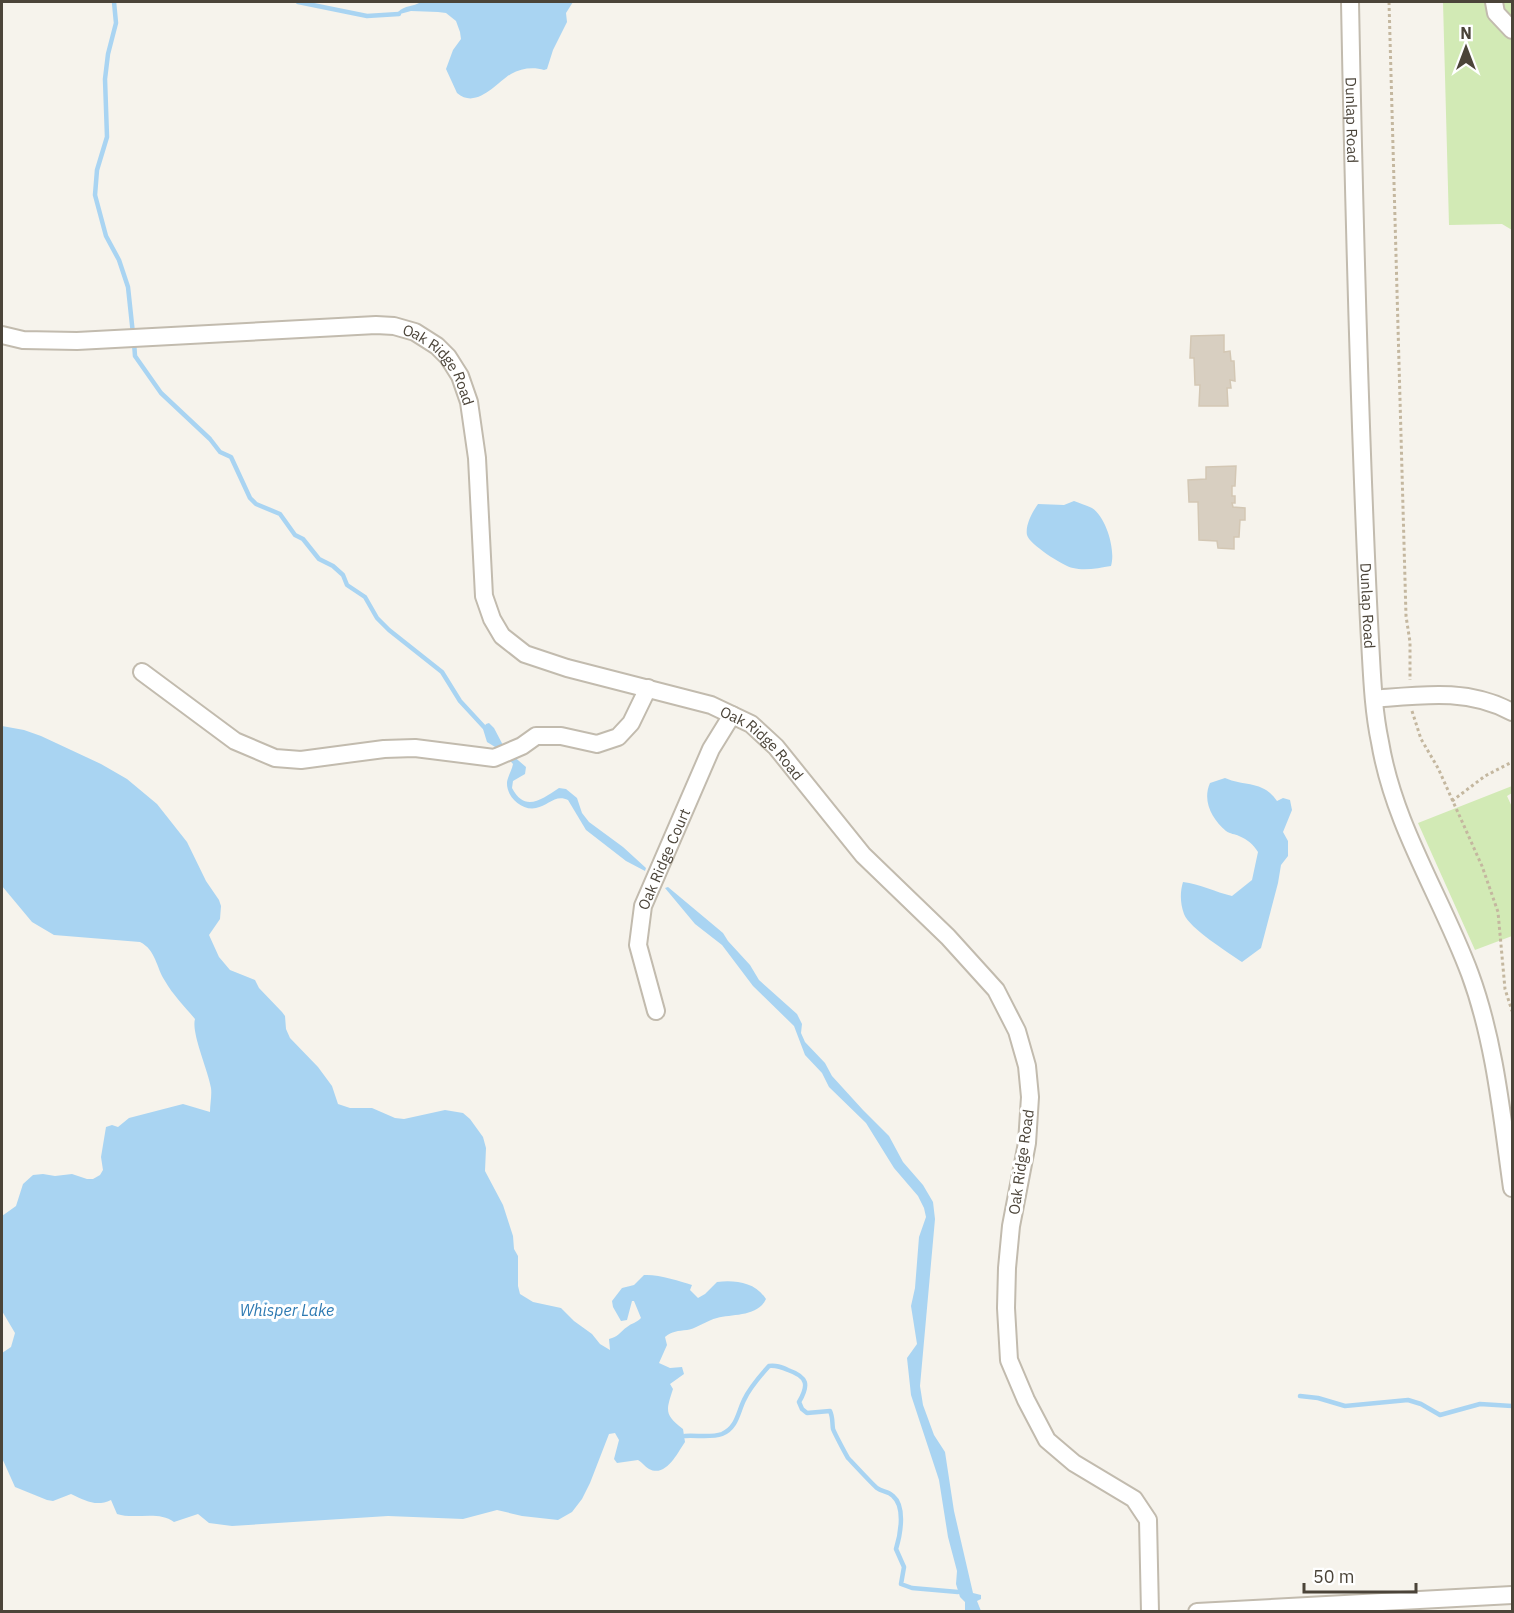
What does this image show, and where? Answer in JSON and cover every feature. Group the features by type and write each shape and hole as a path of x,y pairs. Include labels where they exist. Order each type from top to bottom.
{"street":[{"name":"Dunlap Road","path":"1350,2 1359,368 1374,699 1380,744 1394,800 1462,954 1478,999 1493,1058 1509,1140 1512,1188"},
{"path":"1494,2 1496,13 1512,30"},
{"name":"Oak Ridge Road","path":"2,335 23,340 77,341 376,325 393,326 415,332 448,357 460,376 469,402 477,458 484,596 492,619 502,636 525,654 567,668 711,705 750,724 776,747 863,855 948,937 996,990 1017,1031 1027,1066 1030,1097 1027,1143 1011,1226 1007,1269 1006,1308 1009,1360 1026,1400 1047,1440 1074,1463 1134,1499 1148,1520 1150,1611"},
{"path":"142,672 235,741 275,758 301,760 384,749 415,748 494,758 536,736 561,736 597,744 618,737 632,723 648,688"},
{"path":"1374,699 1429,694 1458,695 1490,702 1512,712"},
{"name":"Oak Ridge Court","path":"656,1011 638,945 643,906 711,749 732,715"},
{"path":"1197,1611 1512,1595"}],"path":[{"path":"1389,2 1410,683"},
{"path":"1412,711 1420,739 1438,768 1482,866 1498,912 1505,989 1512,1011"},
{"path":"1452,801 1485,776 1512,762"}],"green space":[{"path":"1443,2 1512,2 1512,230 1502,224 1449,225"},
{"path":"1512,786 1512,793 1507,796 1512,807 1512,936 1475,950 1418,823"}],"water":[{"path":"421,2 573,2 566,13 567,22 553,50 547,69 519,70 486,93 472,98 457,93 446,69 453,50 461,39 456,21 446,13 411,11 400,14 398,12"},
{"path":"1074,501 1092,508 1102,519 1111,543 1111,566 1073,568 1047,554 1029,539 1027,527 1038,504 1064,505"},
{"path":"489,723 505,749 526,767 525,774 513,781 512,788 517,796 522,800 534,802 559,788 566,789 577,798 582,813 589,822 623,847 646,868 645,871 626,861 586,830 568,800 559,798 536,808 525,807 516,802 507,788 513,764 500,750 487,742 483,729"},
{"name":"Whisper Lake","path":"2,726 41,736 101,764 127,779 157,804 187,842 206,881 219,900 220,919 209,935 219,957 230,970 255,980 259,988 282,1012 290,1038 318,1067 332,1086 338,1104 350,1108 372,1108 395,1118 404,1119 445,1110 463,1113 470,1119 483,1137 486,1148 485,1171 503,1205 513,1236 514,1249 518,1256 520,1294 533,1302 561,1308 592,1334 600,1344 610,1350 609,1339 617,1336 641,1318 632,1301 627,1320 621,1321 612,1301 622,1288 634,1285 644,1275 692,1285 690,1290 698,1298 717,1282 724,1281 744,1283 761,1293 766,1299 762,1305 751,1312 717,1318 690,1330 673,1332 665,1337 667,1345 659,1363 670,1368 682,1367 684,1374 670,1384 673,1389 668,1412 672,1420 683,1429 685,1442 671,1463 655,1471 638,1460 617,1463 614,1459 619,1440 615,1433 609,1434 582,1499 572,1512 558,1520 522,1516 497,1510 463,1519 388,1516 232,1526 209,1523 198,1514 174,1522 168,1518 154,1516 124,1516 117,1514 111,1500 96,1503 71,1494 53,1501 15,1487 2,1458 2,1353 11,1347 15,1333 2,1311 2,1216 16,1206 23,1184 33,1175 72,1174 93,1179 100,1175 103,1170 101,1157 106,1127 112,1125 118,1127 129,1118 183,1104 210,1112 211,1091 195,1033 195,1019 168,986 153,954 145,945 140,942 54,935 32,922 2,886"},
{"path":"1225,778 1260,787 1272,794 1277,801 1283,798 1290,800 1292,810 1283,832 1288,841 1288,856 1281,865 1261,948 1242,962 1193,926 1184,914 1181,902 1183,882 1232,896 1252,880 1258,852 1248,841 1228,832 1221,826 1208,803 1210,783"},
{"path":"668,887 723,933 750,965 759,980 797,1014 802,1024 801,1033 805,1042 825,1063 832,1076 889,1136 903,1162 923,1185 933,1202 935,1219 920,1386 923,1405 934,1435 945,1452 954,1511 973,1593 981,1595 981,1599 977,1601 981,1611 965,1611 965,1602 960,1597 939,1480 911,1395 907,1358 917,1344 911,1306 915,1288 919,1237 926,1217 924,1208 918,1196 894,1168 866,1123 829,1087 822,1073 805,1055 794,1026 753,986 722,945 695,924 665,888"}],"building":[{"path":"1224,335 1224,352 1230,351 1231,361 1234,361 1235,381 1230,380 1231,388 1227,388 1228,406 1199,406 1200,385 1195,385 1194,358 1190,358 1191,336"},
{"path":"1236,466 1235,486 1232,486 1235,503 1232,503 1233,507 1245,508 1245,520 1240,520 1239,537 1234,537 1234,549 1218,548 1217,541 1199,540 1198,502 1189,502 1188,480 1206,479 1206,467"}],"waterway":[{"path":"114,2 116,23 108,54 105,79 107,137 97,170 95,195 106,236 119,260 128,287 133,334"},
{"path":"298,2 367,16 399,14"},
{"path":"134,342 135,356 161,393 210,439 220,452 231,457 250,498 256,504 280,514 295,535 303,539 319,559 333,566 343,575 347,585 365,597 377,618 389,630 442,672 460,701 484,727"},
{"path":"685,1436 713,1436 722,1434 731,1428 749,1391 769,1366 778,1366 795,1373 805,1382 799,1402 802,1409 807,1413 830,1411 833,1429 848,1458 875,1487 891,1494 897,1501 900,1507 901,1522 896,1549 904,1567 901,1584 912,1588 958,1592"},
{"path":"1300,1396 1318,1398 1345,1406 1408,1400 1421,1404 1440,1415 1480,1404 1512,1406"}]}
